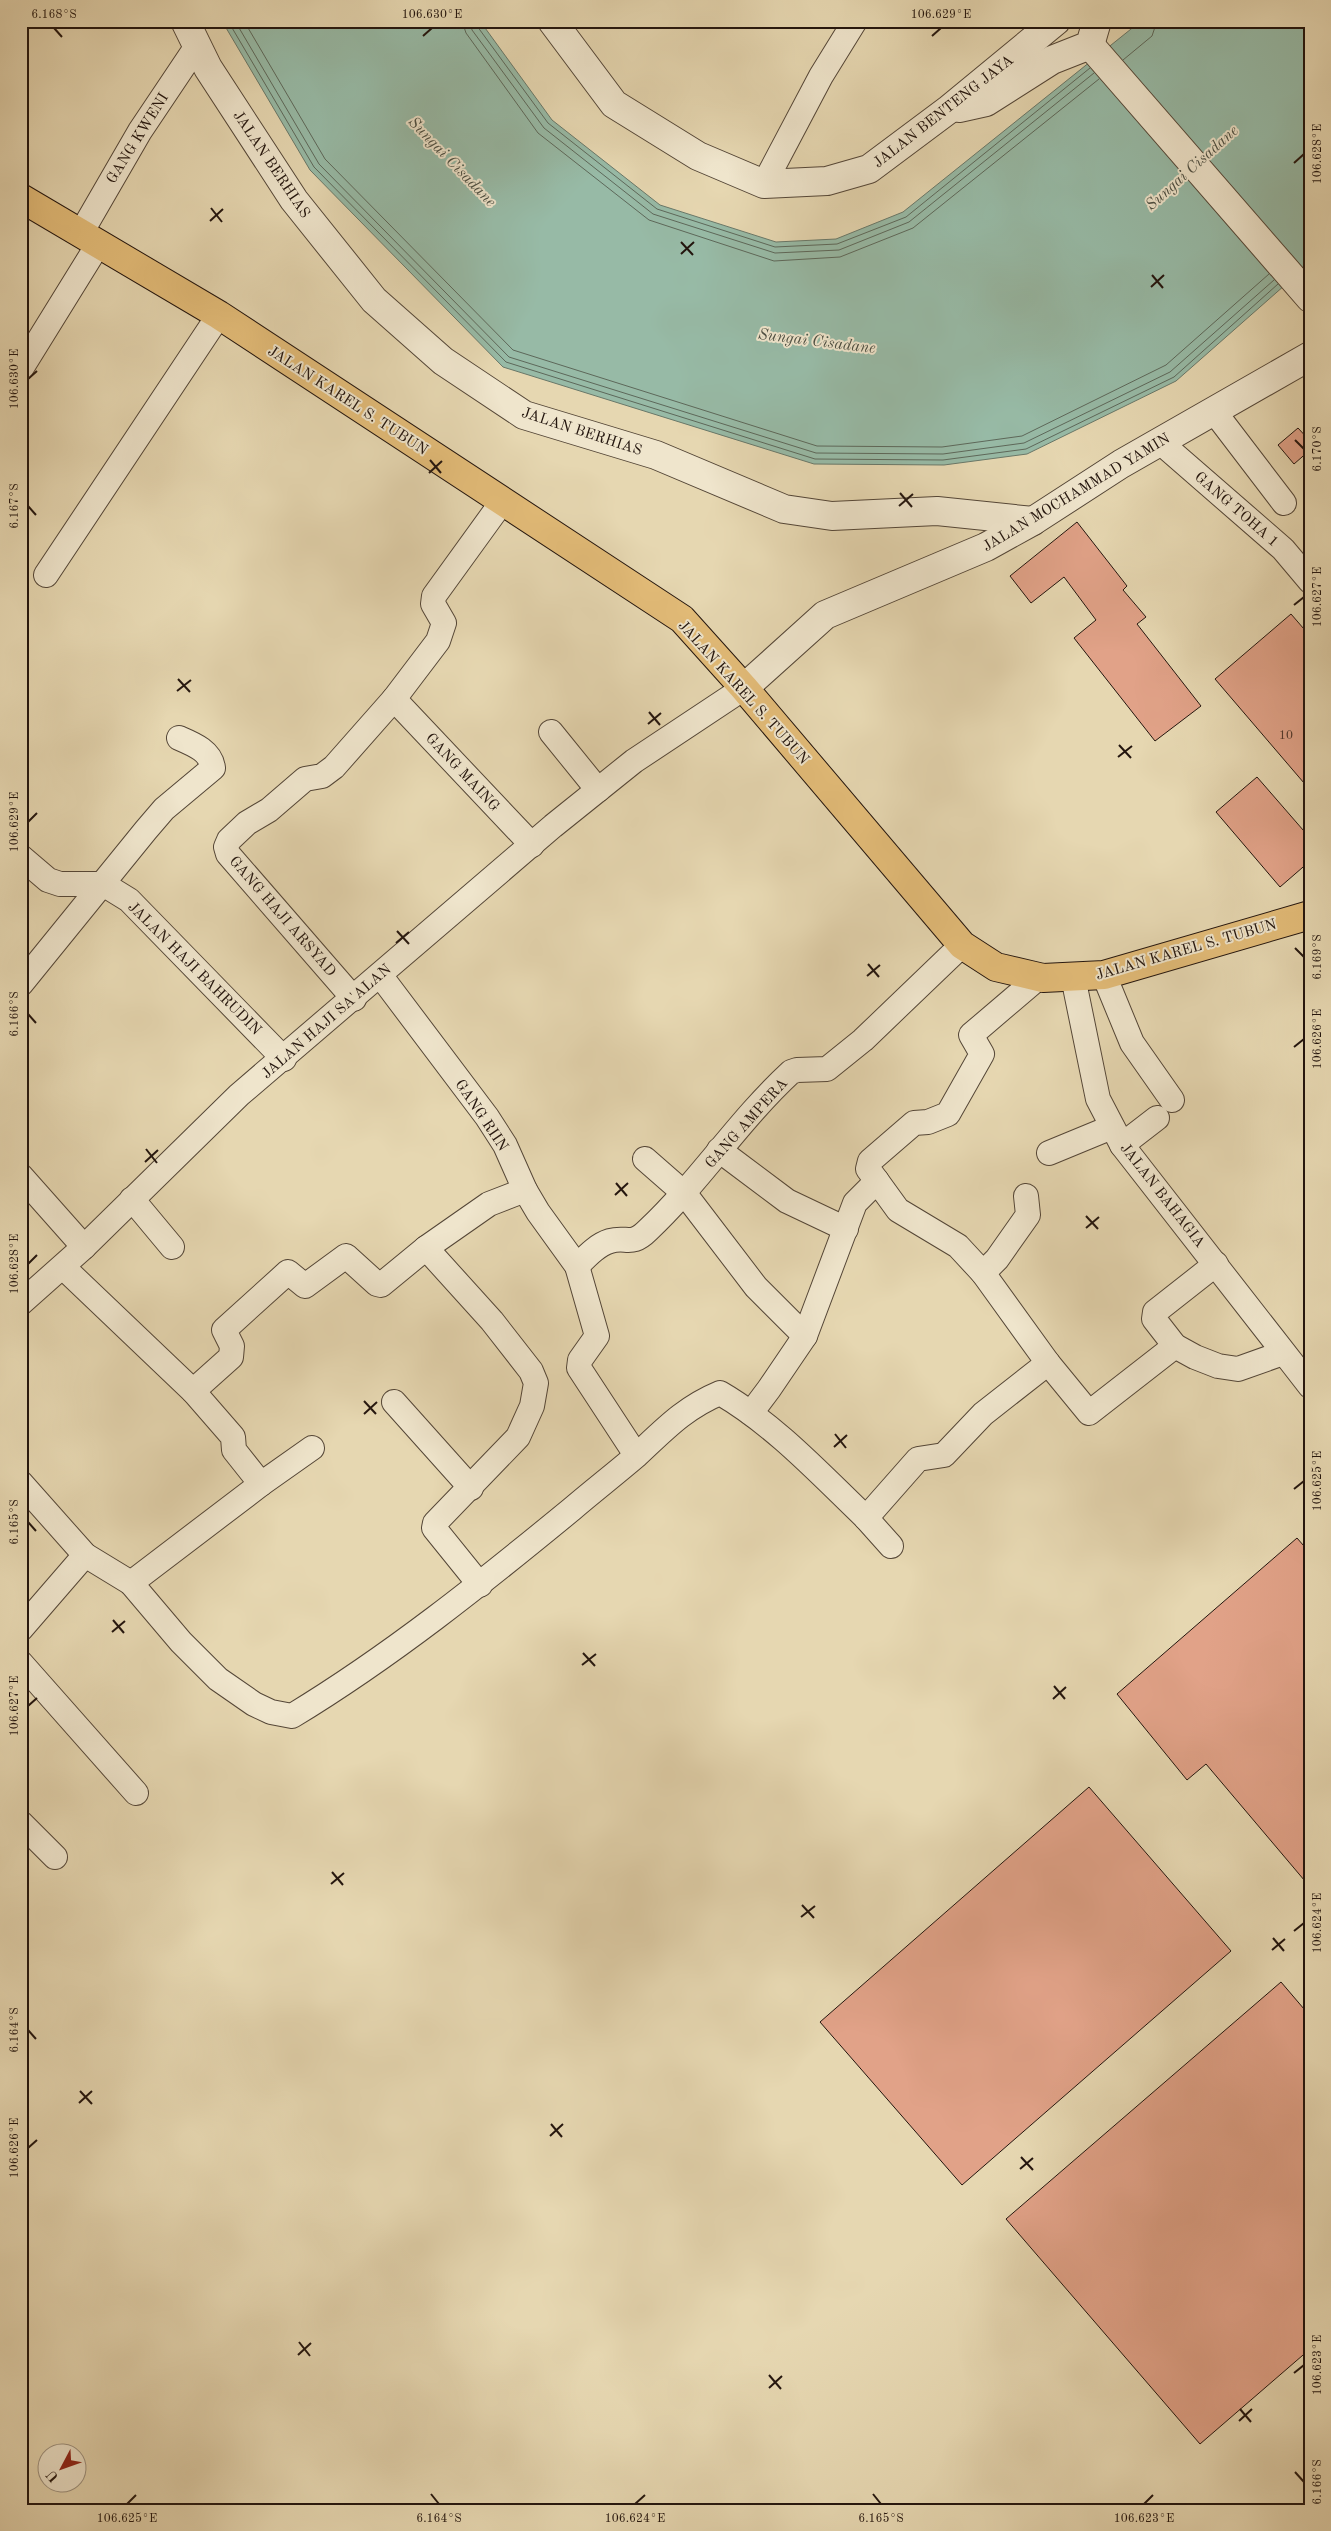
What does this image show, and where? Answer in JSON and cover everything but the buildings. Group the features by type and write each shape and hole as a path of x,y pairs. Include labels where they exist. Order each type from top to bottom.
{"highway":[{"name":"JALAN KAREL S. TUBUN","path":"21,198 219,315 682,619 744,688 962,945 996,967 1039,977 1104,975 1310,915"}],"street":[{"name":"JALAN BERHIAS","path":"185,21 208,68 294,200 374,300 443,362 524,415 656,455 784,509 832,516 937,511 1033,521"},
{"name":"JALAN BENTENG JAYA","path":"552,21 614,104 698,156 764,184 827,181 869,169 948,110 1056,21"},
{"path":"764,184 821,76 855,21"},
{"path":"948,110 986,102 1052,60 1095,39 1304,292"},
{"name":"GANG KWENI","path":"21,369 90,238 140,131 197,46"},
{"path":"46,575 219,315"},
{"name":"JALAN MOCHAMMAD YAMIN","path":"744,688 824,615 986,547 1033,521 1213,410 1310,356"},
{"path":"1213,410 1284,503"},
{"name":"GANG TOHA 1","path":"1160,442 1283,549 1310,582"},
{"path":"394,699 438,642 444,628 444,623 433,604 434,596 502,502"},
{"name":"JALAN HAJI SA'ALAN","path":"21,1303 84,1247 239,1095 354,999 532,844 634,761 744,688"},
{"name":"GANG MAING","path":"394,699 532,844"},
{"name":"GANG HAJI ARSYAD","path":"354,999 228,854 226,847 229,840 247,823 269,810 302,781 322,776 334,767 394,699"},
{"path":"551,732 598,790"},
{"path":"21,984 164,810 213,768 208,756 197,746 179,738"},
{"path":"21,856 39,874 60,884 103,884"},
{"name":"JALAN HAJI BAHRUDIN","path":"103,884 129,900 284,1058"},
{"name":"GANG AMPERA","path":"577,1266 604,1244 612,1240 635,1240 685,1194 719,1150 791,1072 827,1069 863,1040 962,945"},
{"name":"GANG RIIN","path":"380,975 487,1117 505,1145 538,1212 577,1266 597,1336 580,1360 579,1368 636,1455"},
{"path":"1049,1153 1117,1136 1164,1109 1132,1044 1104,975"},
{"path":"1039,977 971,1035 982,1054 953,1109 939,1119 914,1123 870,1160 868,1169 898,1210 958,1246 983,1273 1048,1363 1089,1413 1175,1346"},
{"name":"JALAN BAHAGIA","path":"1073,977 1098,1099 1117,1136 1310,1386"},
{"path":"719,1150 787,1201 846,1229"},
{"path":"645,1159 685,1194 756,1287 805,1336"},
{"path":"21,1176 84,1247"},
{"path":"751,1413 805,1336 855,1203 877,1181"},
{"path":"193,1391 231,1357 232,1346 224,1330 288,1272 305,1286 346,1256 379,1285 426,1248 489,1204 526,1190"},
{"path":"983,1273 997,1258 1028,1215 1026,1196"},
{"path":"132,1199 172,1247"},
{"path":"426,1248 492,1321 531,1371 536,1383 532,1406 518,1437 471,1488 438,1518 434,1528 480,1585"},
{"path":"1216,1264 1154,1314 1154,1319 1175,1346 1195,1357 1218,1366 1238,1369 1283,1353"},
{"path":"63,1267 193,1391 233,1436 234,1450 261,1484"},
{"path":"866,1518 918,1459 944,1455 983,1414 1048,1363"},
{"path":"21,1483 86,1554 132,1583 181,1642 218,1679 254,1704 271,1712 292,1716 346,1683 480,1585 636,1455 670,1422 706,1399 720,1393 751,1413 809,1463 892,1546"},
{"path":"394,1402 471,1488"},
{"path":"132,1583 261,1484 312,1448"},
{"path":"21,1629 86,1554"},
{"path":"21,1663 136,1793"},
{"path":"21,1824 55,1857"}],"water":[{"name":"Sungai Cisadane","path":"222,21 480,21 552,120 660,205 776,242 836,239 903,212 1141,21 1310,21 1310,263 1176,381 1027,454 944,465 814,464 503,367 310,170"}]}
